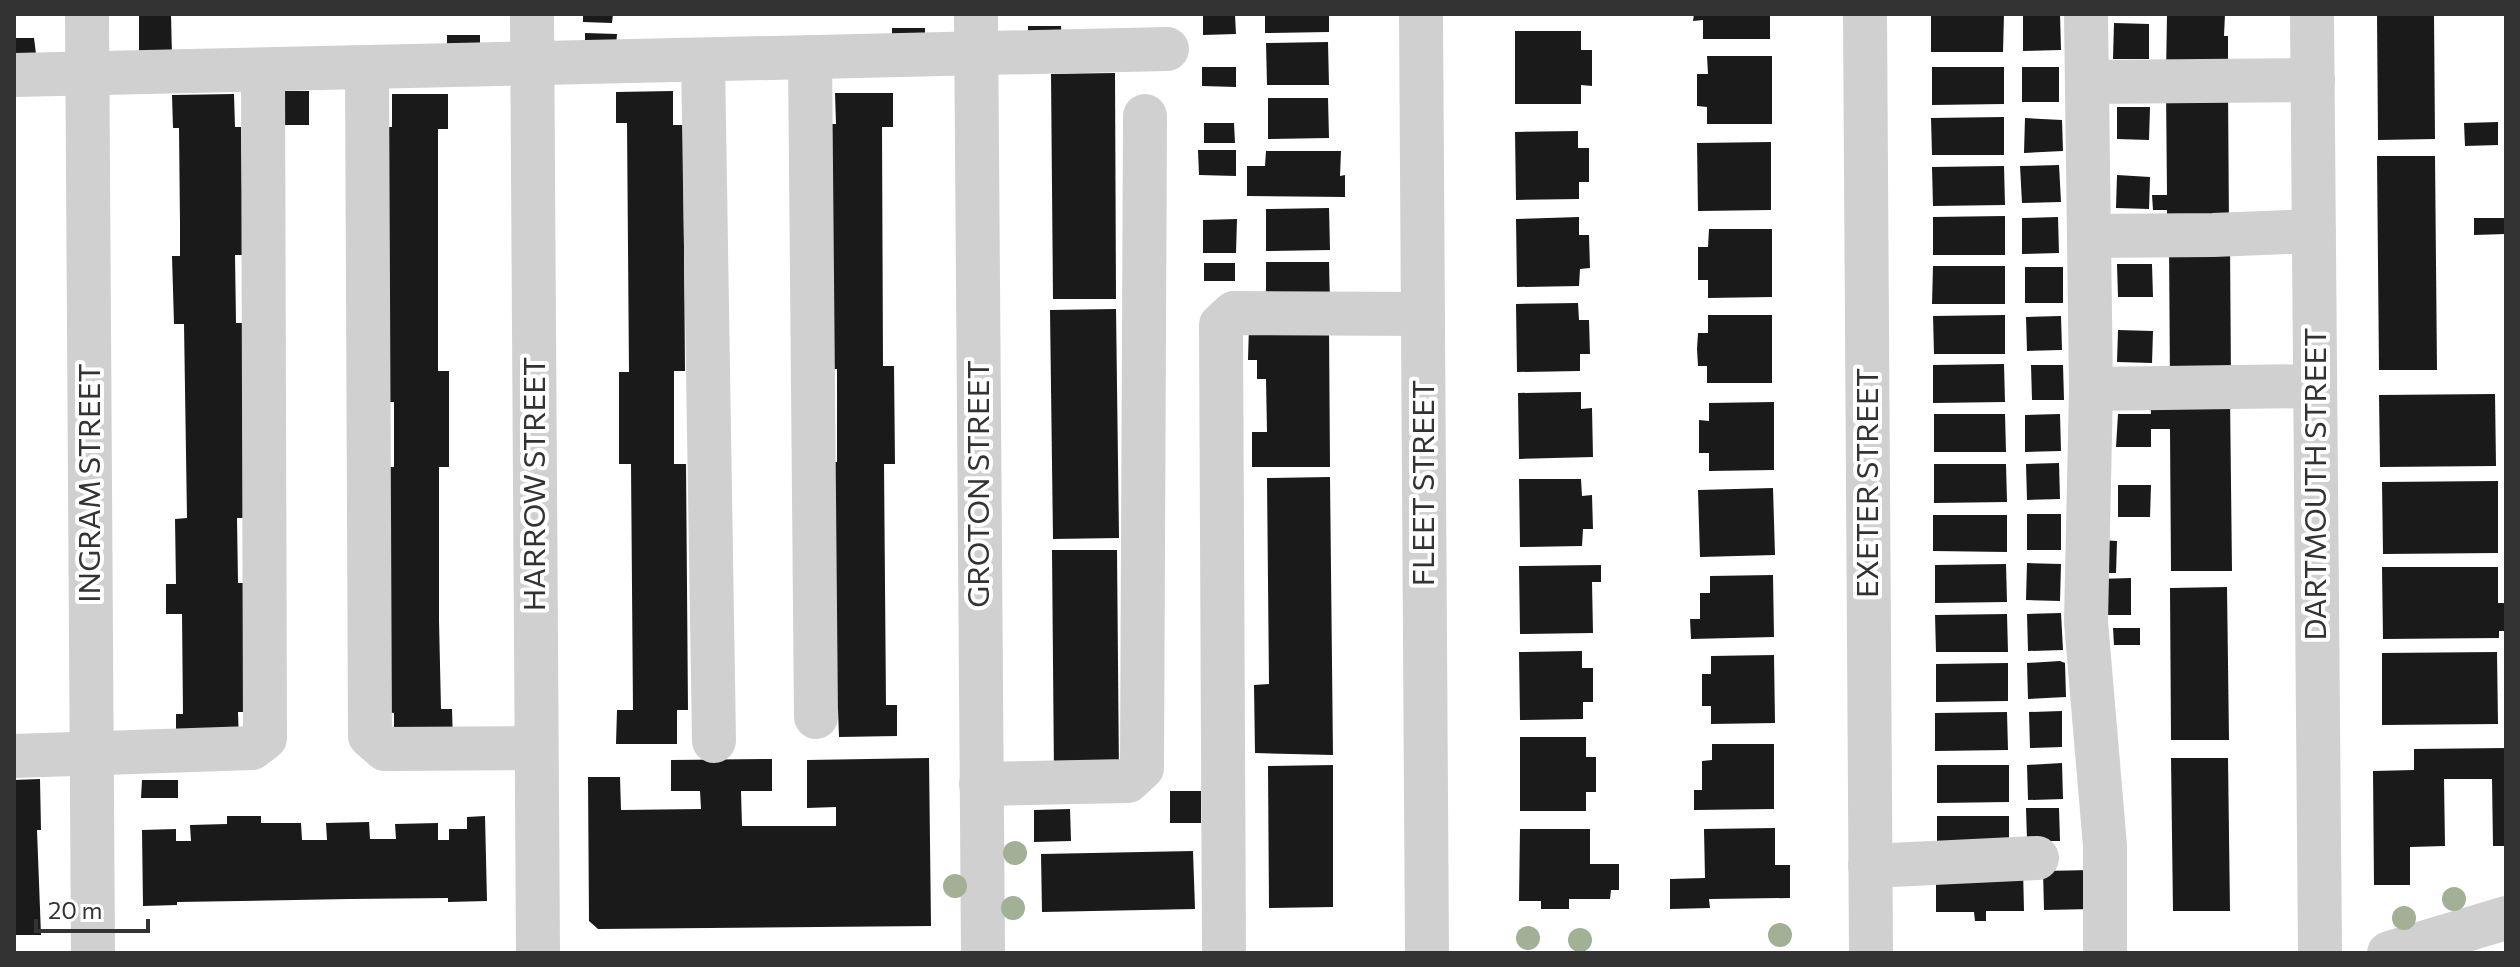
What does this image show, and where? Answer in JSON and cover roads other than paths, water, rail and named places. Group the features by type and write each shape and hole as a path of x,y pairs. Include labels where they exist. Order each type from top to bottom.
{"street":[{"name":"INGRAM STREET","path":"87,14 93,953"},
{"name":"HARROW STREET","path":"532,14 538,953"},
{"name":"FLEET STREET","path":"1421,14 1427,953"},
{"name":"EXETER STREET","path":"1865,14 1871,953"},
{"path":"2086,14 2091,389 2086,622 2105,846 2105,953"},
{"name":"DARTMOUTH STREET","path":"2312,14 2320,953"},
{"path":"14,75 810,57 976,34 1167,49"},
{"name":"GROTON STREET","path":"976,34 983,953"},
{"path":"810,57 816,717"},
{"path":"703,60 714,741"},
{"path":"367,67 370,736 385,749 536,748"},
{"path":"14,756 252,748 265,738 263,70"},
{"path":"2087,82 2313,80"},
{"path":"981,784 1128,781 1142,768 1145,116"},
{"path":"2089,236 2314,231"},
{"path":"1224,953 1221,325 1234,313 1423,314"},
{"path":"2091,389 2315,386"},
{"path":"1870,866 2037,858"},
{"path":"2389,953 2506,918"}]}
